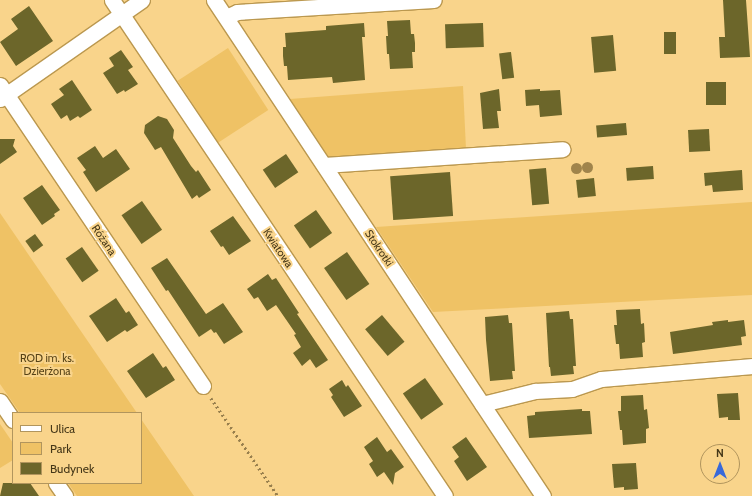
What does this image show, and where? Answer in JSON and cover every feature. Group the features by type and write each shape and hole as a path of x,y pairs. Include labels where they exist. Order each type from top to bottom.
{"street":[{"name":"Kwiatowa","path":"112,0 445,496"},
{"name":"Różana","path":"142,0 2,93 202,386"},
{"name":"Stokrotki","path":"214,0 543,496"},
{"path":"226,17 237,12 434,0"},
{"path":"324,165 562,149"},
{"path":"482,404 535,391 572,389 602,379 752,366"},
{"path":"0,401 12,419"},
{"path":"57,484 65,496"}],"path":[{"path":"202,386 278,496"}],"green space":[{"path":"228,48 268,110 218,143 178,81"},
{"path":"463,86 466,149 328,160 290,99"},
{"path":"752,202 752,295 433,312 376,227"},
{"name":"ROD im. ks. Dzierżona","path":"0,213 136,412 19,412 0,384"},
{"path":"142,420 194,496 77,496 69,484 142,484"},
{"path":"0,424 12,442 12,461 0,468"}],"building":[{"path":"723,0 746,0 750,57 720,58 719,37 725,37"},
{"path":"29,6 53,41 16,66 0,42 18,29 11,19"},
{"path":"410,20 411,34 414,34 415,43 415,52 412,52 413,68 390,69 389,54 387,54 387,21"},
{"path":"364,23 365,37 362,37 365,80 333,83 332,77 288,80 287,66 284,66 283,56 283,47 286,47 285,33 326,30 326,26"},
{"path":"483,23 484,47 446,48 445,24"},
{"path":"664,32 676,32 676,54 664,54"},
{"path":"613,35 616,71 594,73 591,37"},
{"path":"121,50 133,67 128,70 138,84 125,92 124,90 117,94 103,73 114,66 109,58"},
{"path":"511,52 514,78 502,79 499,53"},
{"path":"72,80 92,110 80,118 78,116 70,121 67,115 61,119 51,104 64,95 59,89"},
{"path":"706,82 726,82 726,105 706,105"},
{"path":"499,89 501,111 497,111 499,128 483,129 480,93"},
{"path":"540,89 540,91 560,90 562,115 540,117 539,105 526,106 525,90"},
{"path":"158,116 167,119 174,130 173,138 191,166 196,172 198,170 211,190 199,198 197,195 192,199 161,147 155,150 144,133 145,125"},
{"path":"626,123 627,135 597,138 596,126"},
{"path":"709,129 710,151 689,152 688,130"},
{"path":"0,139 15,139 13,146 17,152 0,164"},
{"path":"95,146 103,158 116,149 130,169 96,192 83,172 86,170 77,158"},
{"path":"286,154 298,172 275,188 263,170"},
{"path":"653,166 654,179 627,181 626,168"},
{"path":"546,168 549,204 532,205 529,169"},
{"path":"742,170 743,190 713,192 712,185 705,186 704,173"},
{"path":"450,172 453,216 393,220 390,176"},
{"path":"594,178 596,196 578,198 576,180"},
{"path":"42,185 60,210 54,214 55,216 42,225 23,198"},
{"path":"142,201 162,230 142,244 122,215"},
{"path":"316,210 332,233 310,248 294,225"},
{"path":"233,216 251,241 229,255 223,246 221,247 210,231"},
{"path":"35,234 43,245 34,252 25,241"},
{"path":"82,247 99,271 82,282 66,258"},
{"path":"347,252 369,284 346,300 324,268"},
{"path":"167,258 206,314 223,303 243,332 224,344 216,332 214,333 211,329 199,337 168,290 166,291 151,268"},
{"path":"268,274 272,280 276,278 299,313 297,314 328,360 316,368 310,359 302,366 293,353 301,347 294,335 296,334 276,305 267,311 258,297 254,299 247,289"},
{"path":"116,298 126,313 129,311 138,325 127,332 125,330 107,342 89,316"},
{"path":"640,309 641,324 644,323 645,342 642,343 643,357 620,359 619,344 616,344 614,325 617,325 616,310"},
{"path":"569,311 570,319 573,319 576,366 573,366 574,374 551,376 549,367 546,313"},
{"path":"382,315 404,342 388,356 365,329"},
{"path":"508,315 509,323 512,323 515,371 512,371 513,379 490,381 485,317"},
{"path":"728,320 728,322 744,320 746,336 741,337 742,345 673,354 670,332 713,325 712,322"},
{"path":"153,353 163,368 166,366 175,380 146,398 127,371"},
{"path":"425,378 443,404 421,420 403,393"},
{"path":"342,380 346,387 348,385 362,406 344,417 331,397 333,395 329,389"},
{"path":"738,393 740,420 728,420 728,417 719,418 717,394"},
{"path":"643,395 644,410 647,409 649,428 646,429 646,443 623,445 618,411 621,411 621,396"},
{"path":"582,409 582,411 590,411 592,434 529,438 527,416 535,415 535,412"},
{"path":"377,437 387,452 391,449 404,467 395,473 393,485 384,472 377,477 369,464 373,461 364,447"},
{"path":"466,437 487,467 467,481 454,461 459,457 452,447"},
{"path":"636,463 638,489 624,490 624,487 614,488 612,464"},
{"path":"3,483 12,483 31,484 39,496 0,496"}]}
